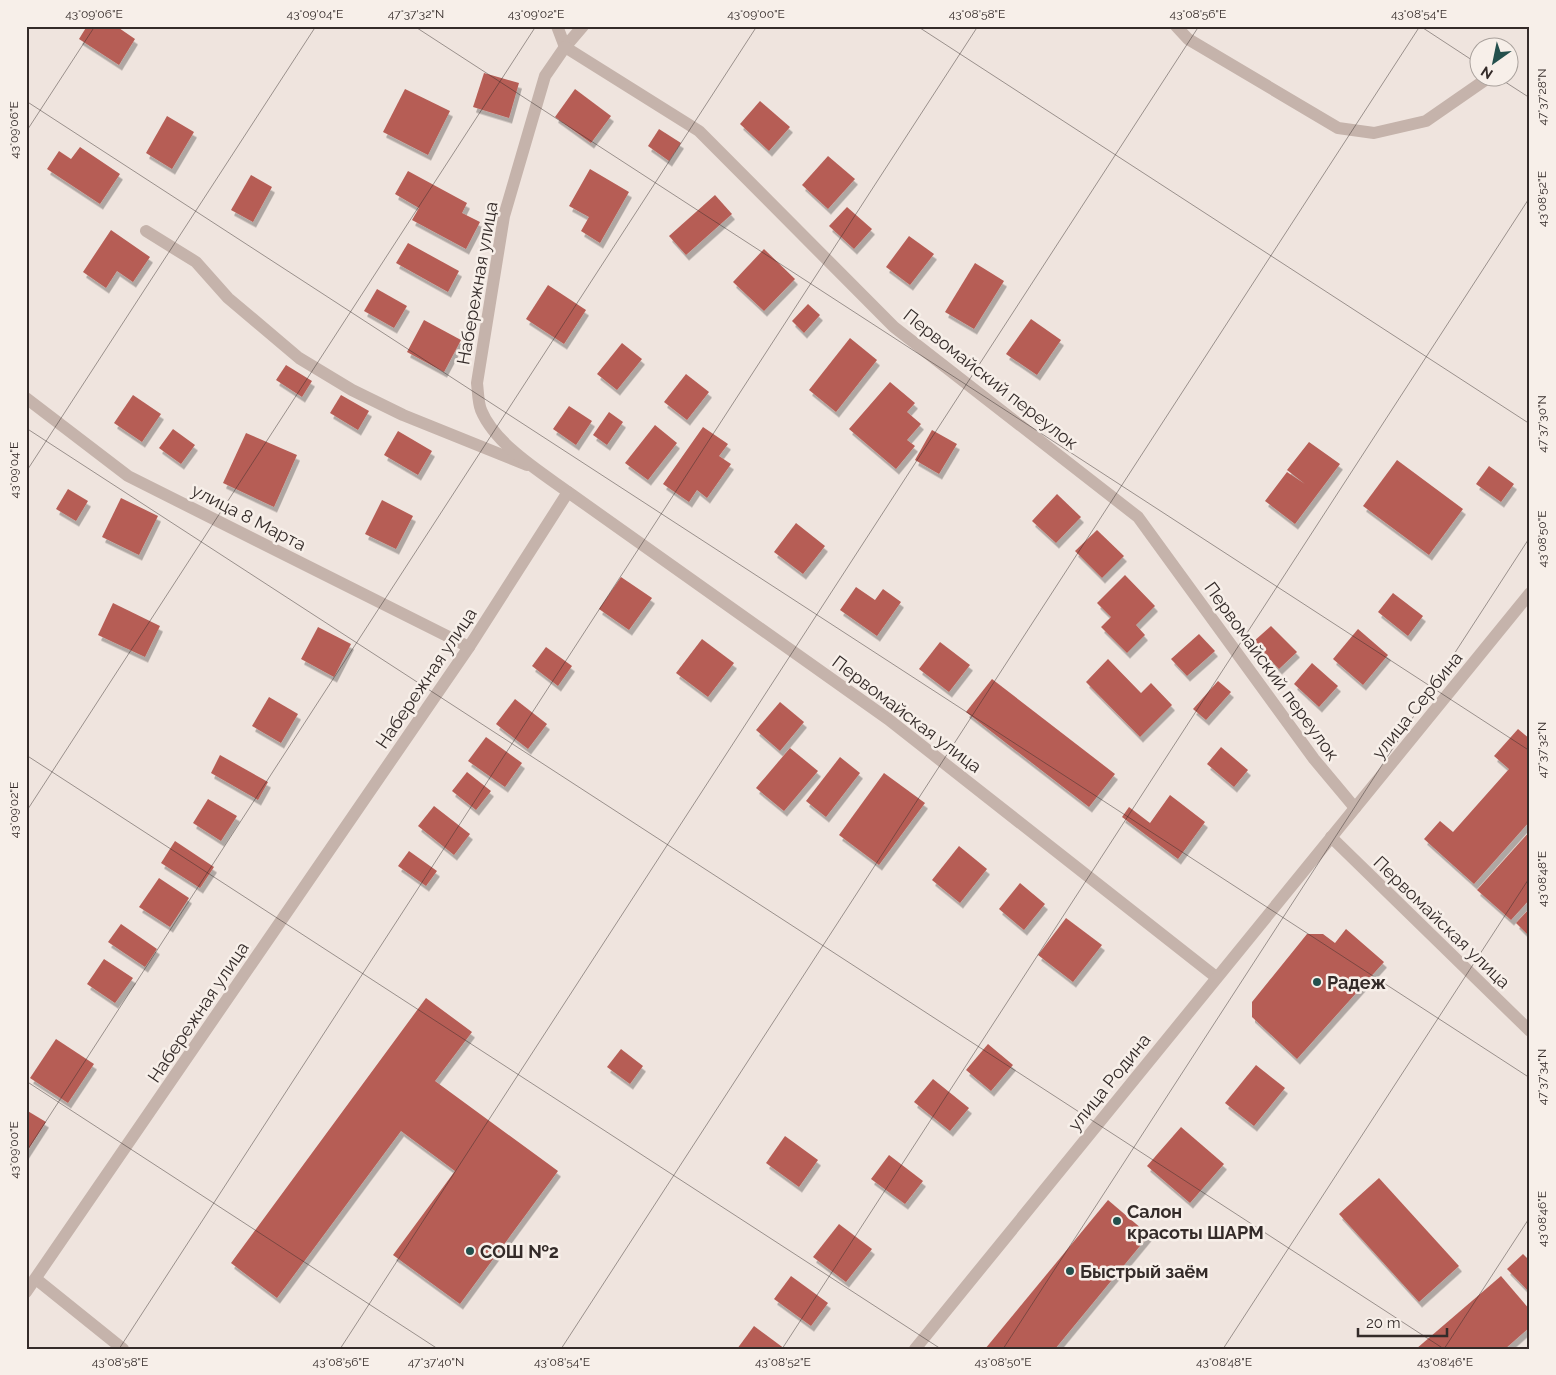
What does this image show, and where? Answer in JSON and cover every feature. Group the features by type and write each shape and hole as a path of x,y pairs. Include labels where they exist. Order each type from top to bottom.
{"street":[{"path":"557,26 565,47"},
{"name":"Набережная улица","path":"26,1292 469,647 568,492 534,468 491,428 480,409 477,383 504,216 545,76 565,47 583,26"},
{"path":"1176,26 1188,39 1338,128 1374,133 1426,121 1474,88"},
{"name":"Первомайский переулок","path":"565,47 699,131 894,327 1138,517 1314,759 1355,808"},
{"path":"146,232 196,262 228,298 299,358 352,390 403,415 534,468"},
{"name":"улица 8 Марта","path":"26,398 128,476 469,647"},
{"name":"Первомайская улица","path":"568,492 888,718 1216,977"},
{"name":"улица Сербина","path":"1330,837 1530,593"},
{"name":"Первомайская улица","path":"1330,837 1530,1031"},
{"name":"улица Родина","path":"915,1349 1330,837"},
{"path":"36,1279 123,1349"}],"building":[{"path":"87,26 116,26 135,39 119,65 79,39"},
{"path":"484,73 519,83 509,118 473,107"},
{"path":"405,89 450,111 428,155 383,132"},
{"path":"575,89 611,116 591,143 555,117"},
{"path":"760,101 790,127 769,151 740,124"},
{"path":"167,116 194,132 172,169 146,153"},
{"path":"659,129 681,143 669,161 648,146"},
{"path":"80,147 120,174 100,204 47,169 59,151 71,159"},
{"path":"828,156 855,179 828,209 802,185"},
{"path":"590,169 629,192 600,243 581,231 589,217 569,206"},
{"path":"408,171 467,203 462,213 480,222 466,249 412,220 419,208 395,194"},
{"path":"251,175 272,187 253,222 231,210"},
{"path":"715,195 732,214 686,255 669,236"},
{"path":"847,207 872,229 854,249 829,226"},
{"path":"111,230 150,257 133,282 117,271 106,288 83,272"},
{"path":"909,236 934,254 910,285 886,267"},
{"path":"408,243 459,271 448,292 396,263"},
{"path":"764,249 795,279 764,311 733,282"},
{"path":"975,263 1004,281 974,329 945,312"},
{"path":"548,285 586,310 564,344 526,319"},
{"path":"377,289 407,306 394,328 364,311"},
{"path":"808,304 820,315 804,333 792,321"},
{"path":"1031,319 1061,340 1037,375 1006,354"},
{"path":"424,320 461,340 444,372 407,352"},
{"path":"850,338 877,360 836,412 809,390"},
{"path":"622,343 642,359 617,390 597,374"},
{"path":"286,365 312,381 302,397 276,380"},
{"path":"686,374 709,392 687,420 664,402"},
{"path":"890,382 915,403 907,412 921,424 907,440 915,446 896,469 849,429"},
{"path":"133,395 161,414 142,442 114,423"},
{"path":"341,395 369,411 358,430 330,413"},
{"path":"569,406 592,421 576,445 553,429"},
{"path":"609,412 623,422 607,445 593,435"},
{"path":"655,425 677,443 648,480 625,463"},
{"path":"703,427 728,444 719,456 731,464 707,498 697,490 689,502 663,484"},
{"path":"173,429 195,445 181,464 159,448"},
{"path":"932,430 957,444 939,474 915,460"},
{"path":"398,431 432,451 418,475 384,455"},
{"path":"246,433 297,455 274,507 223,483"},
{"path":"1309,442 1340,464 1295,524 1265,501 1287,472 1305,484 1287,470"},
{"path":"1397,460 1463,509 1429,555 1363,506"},
{"path":"1489,466 1514,484 1501,502 1476,484"},
{"path":"68,489 88,501 76,521 56,509"},
{"path":"1057,494 1081,517 1056,543 1032,521"},
{"path":"121,498 158,516 139,555 102,537"},
{"path":"382,500 413,516 396,549 365,534"},
{"path":"796,523 825,546 803,574 774,552"},
{"path":"1097,530 1124,556 1102,578 1075,551"},
{"path":"1125,575 1155,606 1136,625 1145,635 1127,653 1101,627 1111,617 1097,603"},
{"path":"621,577 652,598 629,630 599,609"},
{"path":"856,587 875,600 883,589 901,602 877,636 840,610"},
{"path":"1393,593 1423,616 1408,636 1378,612"},
{"path":"113,603 160,626 145,657 98,635"},
{"path":"1271,626 1297,652 1279,669 1253,642"},
{"path":"318,627 351,644 334,677 301,659"},
{"path":"1358,629 1388,655 1363,685 1333,659"},
{"path":"1199,634 1215,651 1187,676 1171,659"},
{"path":"702,639 734,663 708,697 676,673"},
{"path":"940,642 970,665 949,692 919,669"},
{"path":"546,647 572,666 558,686 532,666"},
{"path":"1108,659 1141,693 1151,683 1172,705 1140,737 1086,682"},
{"path":"1312,663 1338,686 1319,707 1294,684"},
{"path":"992,679 1115,774 1089,807 966,712"},
{"path":"1218,681 1231,692 1206,720 1193,709"},
{"path":"269,697 298,714 281,743 252,726"},
{"path":"515,699 547,724 528,749 496,724"},
{"path":"780,702 804,722 780,751 756,730"},
{"path":"1518,729 1530,739 1530,821 1474,884 1424,839 1440,821 1453,832 1509,769 1494,756"},
{"path":"486,737 522,763 505,787 468,761"},
{"path":"1221,747 1248,770 1234,787 1207,764"},
{"path":"790,748 818,771 784,811 756,788"},
{"path":"220,755 268,782 258,800 211,773"},
{"path":"840,757 860,773 826,817 806,801"},
{"path":"467,772 491,791 476,810 452,791"},
{"path":"884,773 925,803 879,865 839,835"},
{"path":"1170,795 1205,822 1178,859 1122,817 1129,807 1150,823"},
{"path":"208,799 237,816 221,841 193,823"},
{"path":"434,806 470,834 454,855 418,826"},
{"path":"1530,831 1530,899 1511,920 1477,890"},
{"path":"175,841 214,867 200,888 161,863"},
{"path":"959,846 987,869 960,903 932,880"},
{"path":"409,851 437,871 426,886 398,866"},
{"path":"159,878 189,898 170,927 139,907"},
{"path":"1020,883 1045,904 1024,930 999,909"},
{"path":"1530,908 1530,937 1516,923"},
{"path":"1066,918 1102,945 1073,982 1038,955"},
{"path":"121,924 157,949 145,967 108,942"},
{"name":"Радеж","path":"1346,929 1384,962 1297,1059 1252,1017 1252,1002 1307,934 1323,934 1335,943"},
{"path":"104,959 133,978 115,1003 87,984"},
{"path":"426,998 472,1032 435,1081 558,1171 460,1304 393,1255 455,1171 401,1131 277,1298 231,1263"},
{"path":"56,1039 94,1064 68,1103 30,1078"},
{"path":"988,1044 1013,1065 991,1091 966,1070"},
{"path":"621,1049 643,1066 630,1084 607,1067"},
{"path":"1256,1065 1285,1088 1254,1126 1225,1103"},
{"path":"933,1079 969,1108 950,1131 914,1102"},
{"path":"26,1110 46,1122 26,1153"},
{"path":"1181,1127 1224,1164 1190,1203 1147,1166"},
{"path":"785,1136 818,1160 799,1187 766,1163"},
{"path":"889,1155 923,1181 905,1204 871,1179"},
{"path":"1379,1178 1459,1266 1419,1302 1339,1214"},
{"path":"1108,1200 1149,1235 1055,1349 985,1349"},
{"path":"839,1224 872,1249 846,1282 813,1257"},
{"path":"1523,1254 1530,1261 1530,1293 1507,1269"},
{"path":"791,1276 828,1303 811,1326 774,1299"},
{"path":"1501,1276 1530,1310 1530,1327 1505,1349 1416,1349"},
{"path":"754,1326 785,1349 737,1349"}],"place":[{"name":"Радеж","path":"1317,982"},
{"name":"Салон красоты ШАРМ","path":"1117,1221"},
{"name":"СОШ №2","path":"470,1251"},
{"name":"Быстрый заём","path":"1070,1271"}]}
